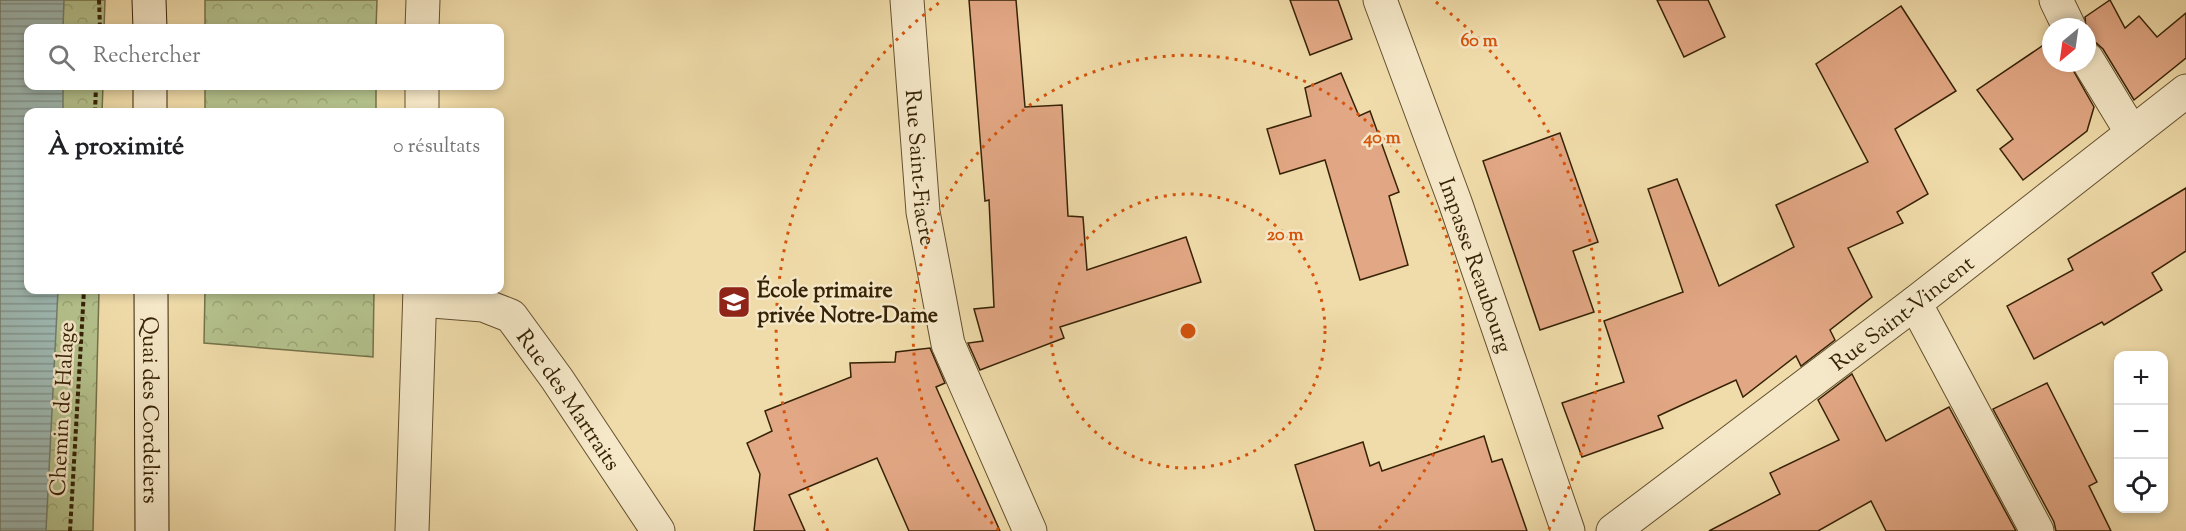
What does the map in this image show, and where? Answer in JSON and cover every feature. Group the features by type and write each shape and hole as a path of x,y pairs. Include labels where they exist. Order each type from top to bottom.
{"street":[{"path":"150,0 150,24"},
{"path":"422,24 423,0"},
{"name":"Rue Saint-Fiacre","path":"907,0 923,212 948,344 1030,531"},
{"name":"Impasse Reaubourg","path":"1380,0 1459,213 1568,531"},
{"path":"2056,0 2065,18"},
{"path":"2095,72 2132,133"},
{"path":"150,90 150,108"},
{"path":"422,90 422,108"},
{"name":"Rue Saint-Vincent","path":"1613,531 1915,303 2186,91"},
{"name":"Quai des Cordeliers","path":"151,294 152,531"},
{"path":"412,531 420,295"},
{"name":"Rue des Martraits","path":"420,295 483,305 511,316 557,379 658,531"},
{"path":"1915,303 2037,531"}],"path":[{"path":"99,0 100,24"},
{"path":"95,108 96,90"},
{"name":"Chemin de Halage","path":"70,531 84,294"}],"green space":[{"path":"29,0 105,0 104,24 29,24"},
{"path":"205,0 377,0 376,24 205,24"},
{"path":"28,90 103,90 102,108 27,108"},
{"path":"205,90 376,90 376,108 205,108"},
{"path":"24,223 24,294 99,294 93,531 15,531"},
{"path":"205,294 374,294 373,357 204,343"}],"water":[{"path":"0,0 64,0 63,24 24,24 24,90 63,90 63,108 24,108 24,294 58,294 46,531 0,531"}],"building":[{"path":"969,0 1016,0 1025,107 1062,105 1068,216 1083,217 1087,270 1186,237 1201,282 1060,327 1064,338 980,370 968,343 983,341 974,309 994,307 989,200 985,201"},
{"path":"1290,0 1338,0 1352,39 1310,55"},
{"path":"1657,0 1708,0 1725,37 1684,57"},
{"path":"2110,0 2125,28 2139,16 2157,37 2186,13 2186,58 2134,100 2103,49 2096,43 2096,18 2085,17"},
{"path":"1901,6 1956,91 1895,129 1928,194 1897,212 1903,223 1848,248 1872,297 1830,330 1835,340 1801,366 1796,356 1743,397 1736,380 1658,416 1663,428 1582,457 1562,403 1624,382 1604,321 1683,292 1648,189 1677,179 1719,286 1794,247 1776,205 1868,162 1816,64"},
{"path":"2042,46 2042,72 2074,72 2094,107 2087,131 2023,180 2000,149 2013,139 1977,90"},
{"path":"1341,73 1359,116 1370,111 1399,192 1389,196 1408,265 1360,280 1325,160 1280,174 1267,129 1311,116 1305,88"},
{"path":"1560,133 1598,242 1573,251 1594,312 1540,330 1483,161"},
{"path":"2186,188 2186,251 2152,273 2162,290 2104,325 2102,322 2034,359 2007,306 2073,270 2068,259"},
{"path":"930,348 945,383 936,387 1000,531 909,531 877,458 789,495 805,531 754,531 760,474 747,443 772,431 765,411 851,377 850,363 895,362 896,352"},
{"path":"1852,374 1886,441 1949,407 2016,531 1886,531 1871,501 1818,531 1709,531 1780,494 1770,473 1839,440 1818,400"},
{"path":"2047,383 2097,482 2089,486 2111,531 2056,531 2054,522 1993,409"},
{"path":"1484,436 1492,462 1502,459 1527,531 1315,531 1295,465 1363,442 1370,466 1379,462 1382,471"}],"place":[{"name":"École primaire privée Notre-Dame","path":"734,302"}]}
